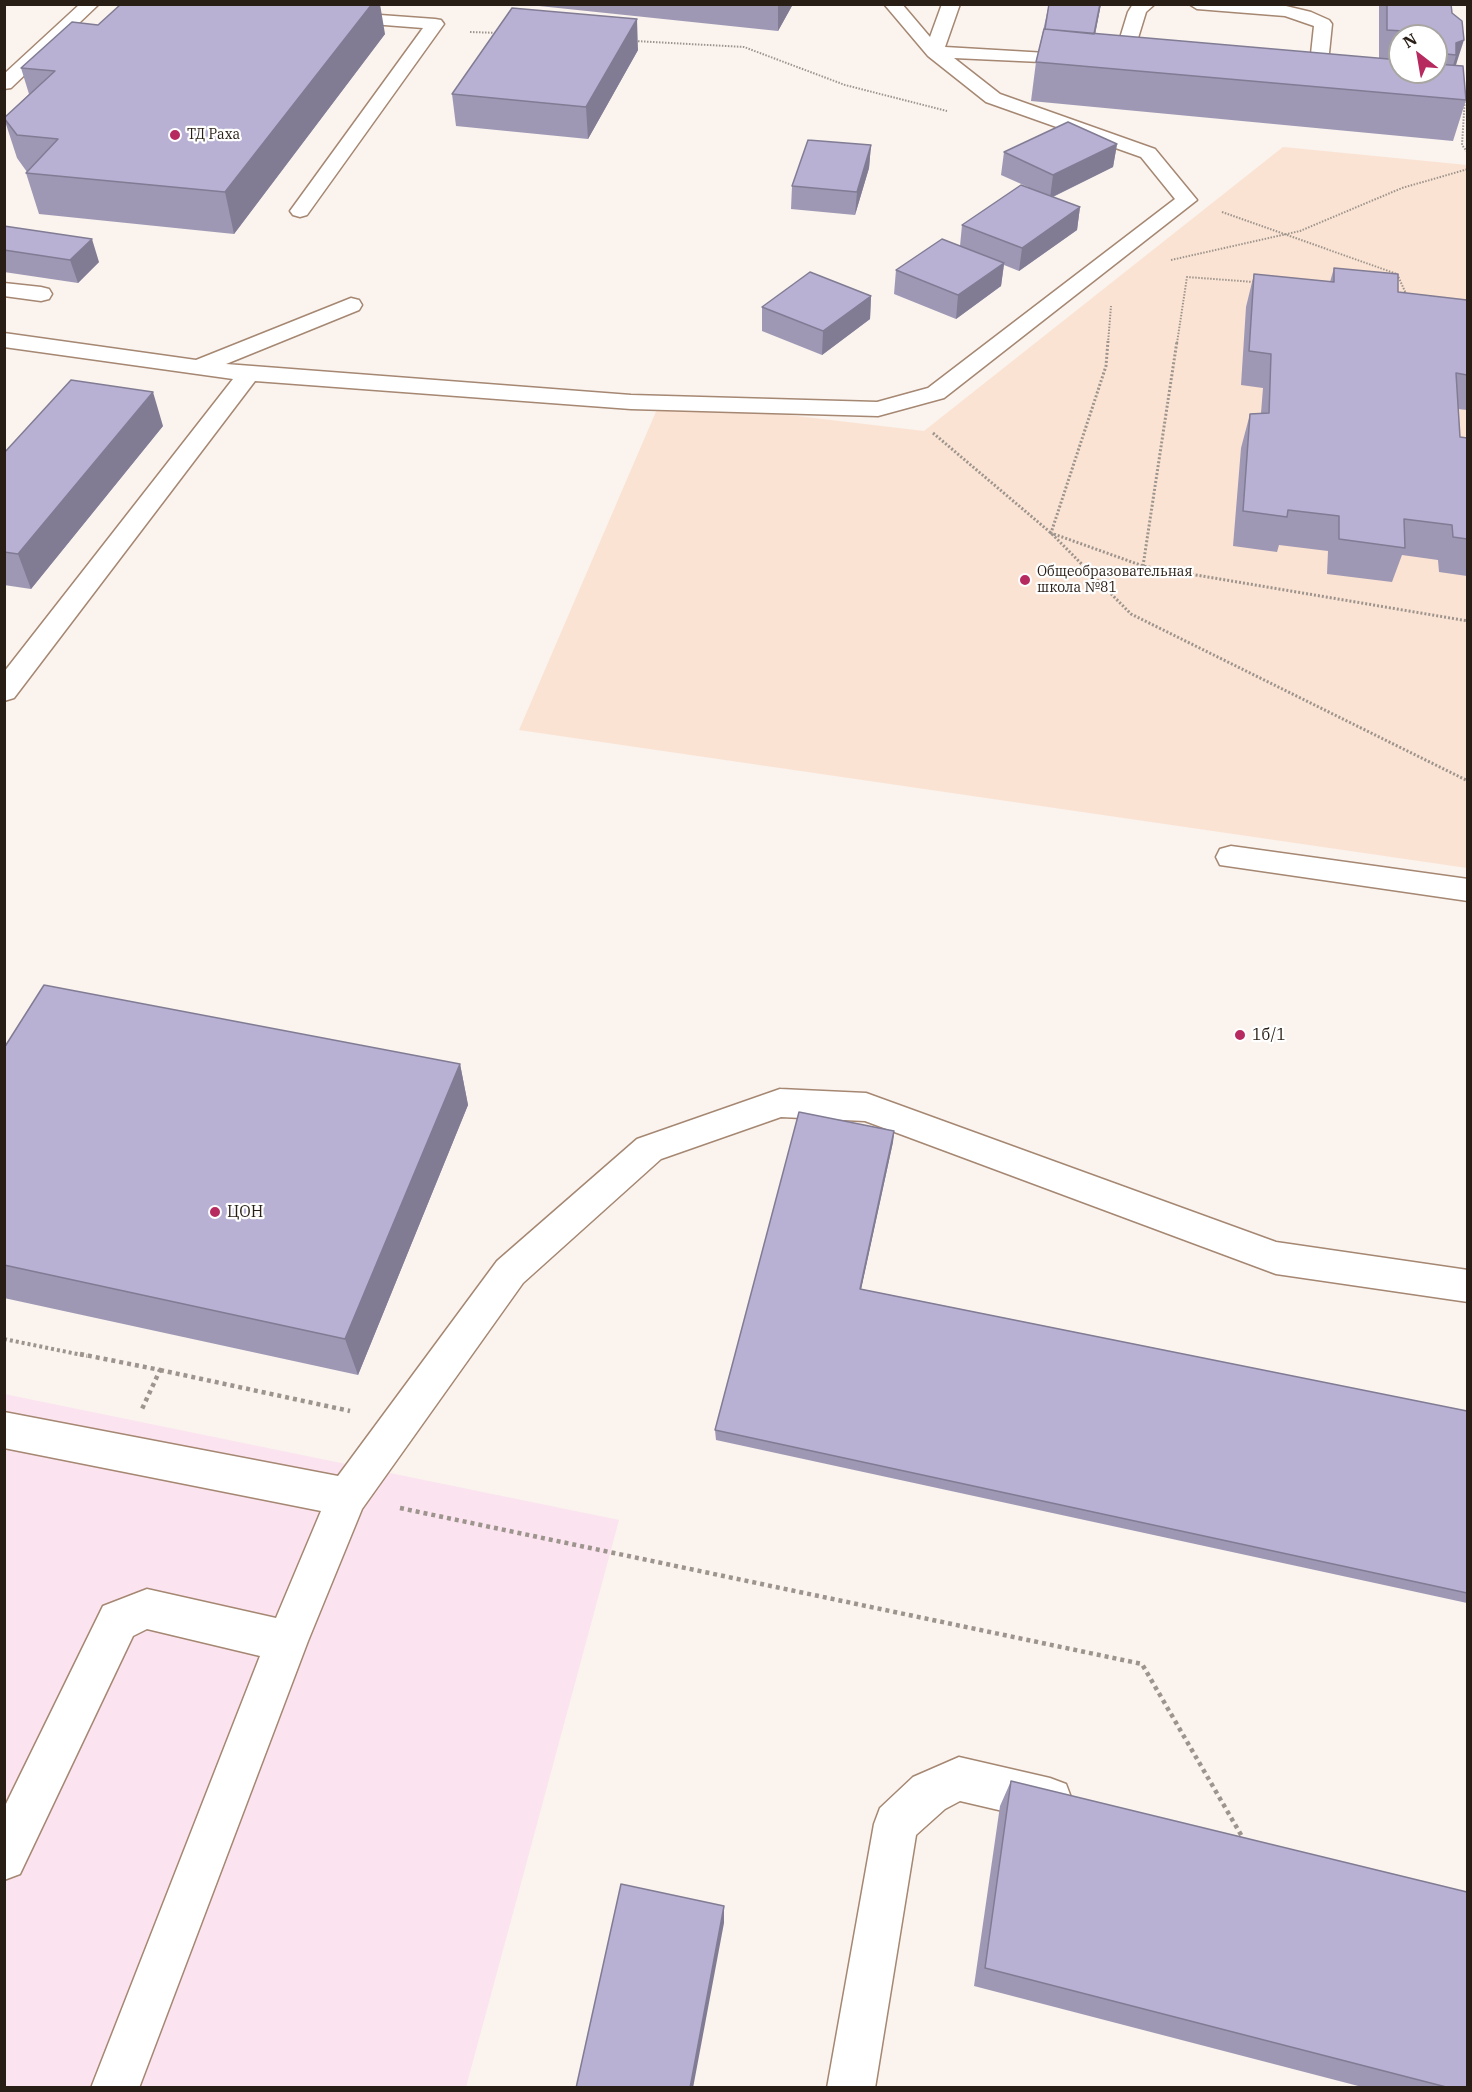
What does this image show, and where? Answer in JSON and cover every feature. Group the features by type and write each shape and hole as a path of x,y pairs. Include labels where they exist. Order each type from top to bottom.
{"lane":[{"path":"4,84 91,4"},
{"path":"4,340 249,374 631,402 878,409 936,393 1187,200 1148,153 993,98 934,52 892,4"},
{"path":"934,52 951,4"},
{"path":"1121,64 1137,12 1142,5 1147,4"},
{"path":"1197,4 1286,11 1323,24 1317,82"},
{"path":"300,211 435,24 323,15"},
{"path":"934,52 1041,57"},
{"path":"1101,62 1144,66"},
{"path":"1294,80 1340,84"},
{"path":"4,289 41,294"},
{"path":"196,368 351,305"},
{"path":"4,692 249,374"},
{"path":"1231,856 1467,890"},
{"path":"115,2088 287,1641 347,1497 510,1272 649,1149 780,1103 866,1107 1276,1258 1467,1286"},
{"path":"4,1430 347,1497"},
{"path":"4,1858 118,1621 147,1609 287,1641"},
{"path":"851,2088 897,1824 929,1792 959,1779 1086,1808"}],"path":[{"path":"431,30 500,33"},
{"path":"628,40 744,47 845,85"},
{"path":"1467,94 1462,145 1467,153"},
{"path":"1163,261 1299,231 1402,188 1467,169"},
{"path":"1218,211 1397,274 1410,301"},
{"path":"1143,566 1187,277 1257,282"},
{"path":"1395,293 1407,294"},
{"path":"1050,533 1106,366 1112,303"},
{"path":"927,428 1050,533 1131,614 1467,781"},
{"path":"1050,533 1143,566 1467,621"},
{"path":"4,1338 401,1422"},
{"path":"122,1453 160,1370"},
{"path":"347,1497 1142,1664 1247,1844"}],"shaded area":[{"name":"Общеобразовательная школа №81","path":"1283,147 1467,165 1467,868 519,730 661,400 924,431"},
{"path":"4,1394 619,1520 466,2087 5,2087"}],"building":[{"name":"ТД Раха","path":"121,4 372,4 225,192 26,173 58,139 17,135 4,118 55,71 21,68 72,22 98,25"},
{"path":"1049,4 1100,4 1094,34 1045,29"},
{"path":"1387,4 1451,4 1452,13 1462,21 1464,40 1456,43 1456,55 1448,54 1448,24 1388,24 1387,30"},
{"path":"512,8 637,19 586,107 452,94"},
{"path":"1044,29 1388,59 1388,84 1448,84 1448,65 1463,66 1466,100 1036,62"},
{"path":"1068,122 1117,144 1053,175 1004,152"},
{"path":"808,140 871,145 857,192 792,186"},
{"path":"1021,185 1080,207 1022,248 962,225"},
{"path":"4,226 92,239 70,260 4,250"},
{"path":"942,239 1004,263 958,295 896,270"},
{"name":"Общеобразовательная школа №81","path":"1334,268 1398,274 1398,292 1467,300 1467,375 1456,373 1460,437 1467,438 1467,539 1453,537 1452,525 1404,519 1405,548 1339,539 1339,516 1288,510 1287,517 1243,511 1250,414 1269,413 1271,354 1249,351 1254,274 1334,282"},
{"path":"810,272 871,296 823,331 762,307"},
{"path":"71,380 153,392 18,554 4,552 4,453"},
{"name":"ЦОН","path":"44,985 460,1064 345,1339 4,1265 4,1048"},
{"path":"799,1112 894,1131 860,1289 1467,1411 1467,1593 715,1430"},
{"path":"1011,1781 1467,1892 1467,2088 1450,2088 985,1968"},
{"path":"621,1884 724,1906 690,2088 576,2088"}],"place":[{"name":"ТД Раха","path":"175,135"},
{"name":"Общеобразовательная школа №81","path":"1025,580"},
{"name":"1б/1","path":"1240,1035"},
{"name":"ЦОН","path":"215,1212"}]}
